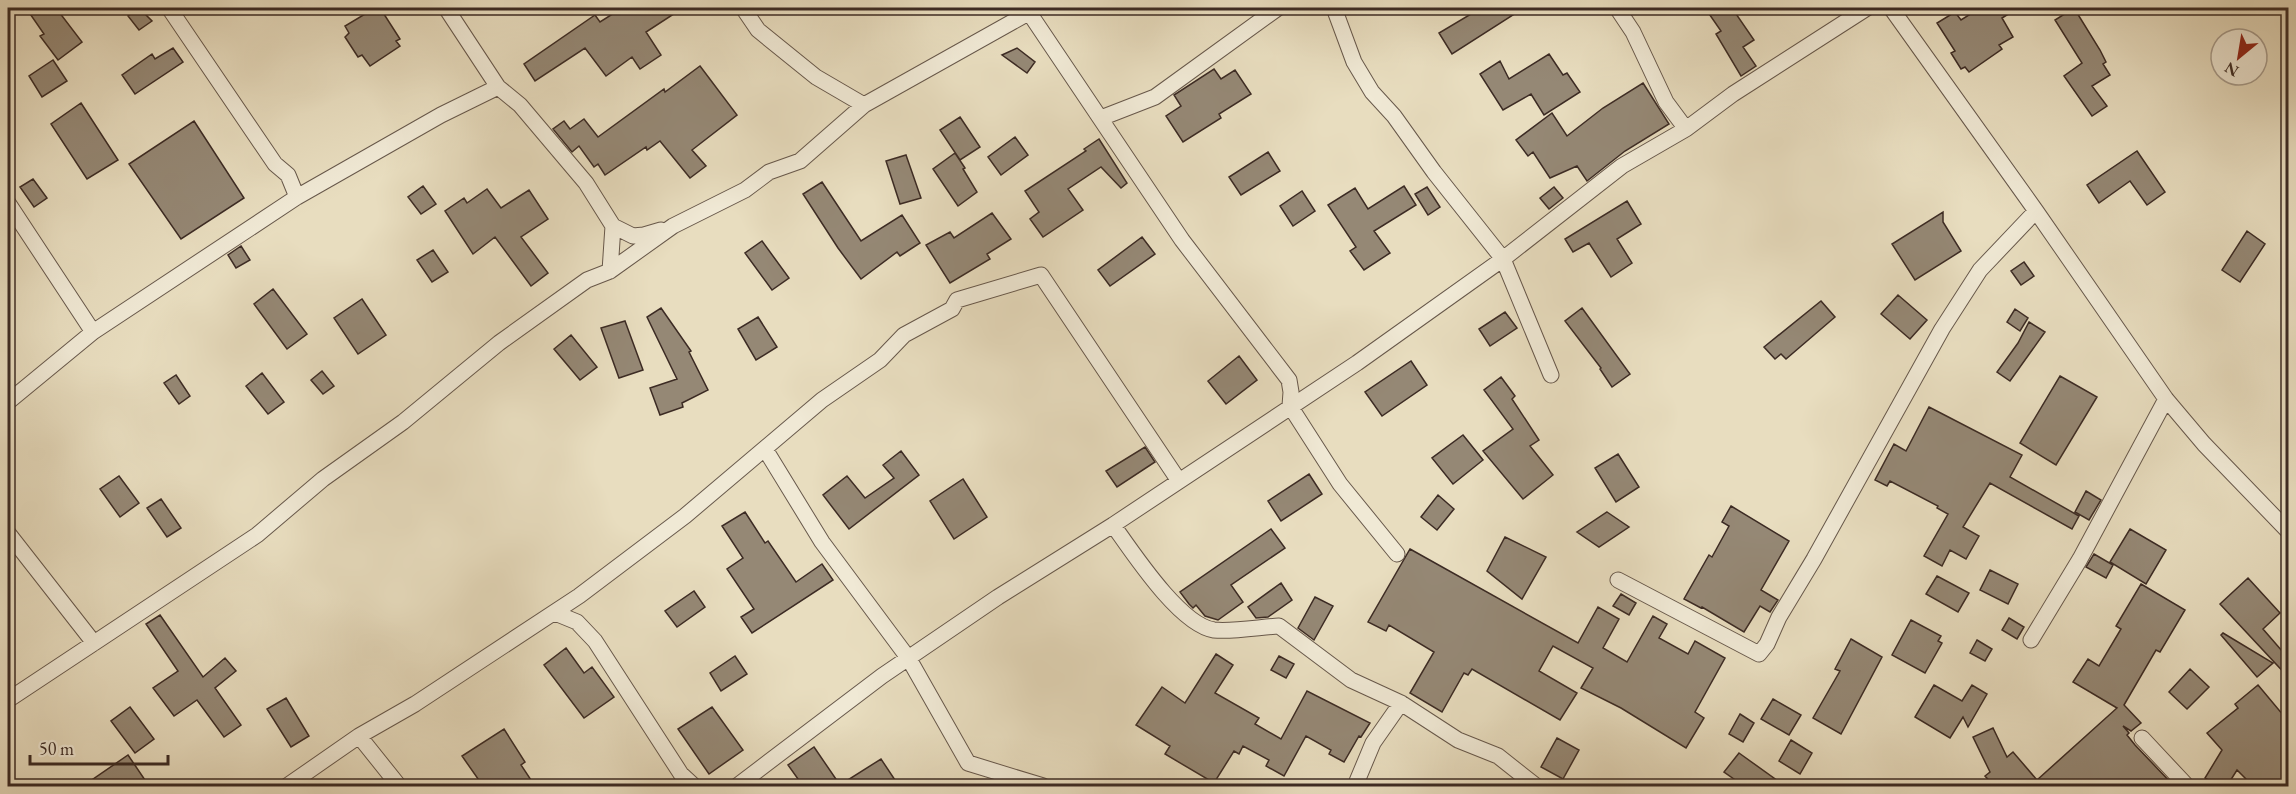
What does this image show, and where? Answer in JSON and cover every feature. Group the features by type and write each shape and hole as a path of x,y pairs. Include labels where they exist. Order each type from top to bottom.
{"street":[{"path":"169,8 274,164 288,175 297,197"},
{"path":"447,8 498,87 520,105 586,183 613,226 633,236 644,236 673,226 745,190 769,172 801,161 864,105 1028,10 1182,240 1289,380 1290,406 1340,484 1397,554"},
{"path":"743,8 758,30 816,77 864,105"},
{"path":"1101,118 1155,97 1278,8"},
{"path":"1334,8 1354,62 1372,92 1394,116 1434,172 1503,259 1551,375"},
{"path":"1617,8 1633,32 1666,102 1686,129"},
{"path":"737,786 882,676 998,597 1113,525 1357,363 1503,259 1622,166 1686,129 1733,94 1867,8"},
{"path":"1891,8 2036,211 2166,399 2204,444 2289,531"},
{"path":"8,402 93,332 297,197 441,115 498,87"},
{"path":"8,203 93,332"},
{"path":"1618,580 1759,654 1767,644 1779,617 1814,559 1942,329 1980,270 2036,211"},
{"path":"610,271 613,226"},
{"path":"8,700 257,535 323,479 403,422 499,343 587,280 610,271 673,226"},
{"path":"287,786 359,736 416,704 579,596 685,516 822,400 880,360 904,335 952,309 957,300 1041,274 1179,481"},
{"path":"1289,380 1318,387"},
{"path":"2031,640 2080,559 2166,399"},
{"path":"765,450 822,542 909,659 968,763 1043,786"},
{"path":"1113,525 1161,590 1190,618 1213,630 1279,626 1351,680 1401,703 1458,740 1498,756 1536,786"},
{"path":"8,533 94,643"},
{"path":"577,622 579,596"},
{"path":"555,613 577,622 596,641 681,774 694,786"},
{"path":"1355,786 1373,743 1401,703"},
{"path":"359,736 399,786"},
{"path":"2142,738 2187,786"}],"building":[{"path":"26,8 56,8 82,42 58,60 40,36 44,34"},
{"path":"139,8 152,21 139,30 128,16"},
{"path":"375,8 379,14 382,11 400,39 396,41 400,46 370,66 362,55 358,57 345,37 349,33 345,26"},
{"path":"622,8 683,8 646,32 661,55 640,69 632,57 606,76 585,48 535,81 524,64 595,15 600,22"},
{"path":"1481,8 1524,8 1452,54 1439,33"},
{"path":"1705,8 1732,8 1754,40 1743,47 1756,66 1741,76 1716,34 1721,31"},
{"path":"1980,8 2018,8 2002,18 2013,37 1999,45 2002,49 1969,72 1965,67 1961,69 1951,53 1955,51 1937,23 1955,12 1961,20"},
{"path":"2074,8 2100,50 2106,62 2103,64 2110,75 2092,86 2107,106 2092,116 2064,76 2082,63 2055,20"},
{"path":"173,48 183,62 135,94 122,75 152,54 155,59"},
{"path":"1017,48 1035,62 1027,73 1002,55"},
{"path":"1549,54 1563,75 1567,73 1580,92 1544,115 1531,94 1503,110 1480,74 1500,61 1509,79"},
{"path":"53,60 67,81 42,97 29,76"},
{"path":"700,66 737,115 692,150 706,166 690,178 660,141 647,150 646,147 605,175 598,164 594,167 579,146 572,152 553,129 564,121 570,129 584,119 598,137"},
{"path":"1214,69 1221,79 1235,70 1251,94 1219,114 1221,118 1183,142 1166,116 1181,106 1174,95"},
{"path":"1643,83 1669,124 1625,151 1587,181 1577,166 1550,178 1533,152 1528,156 1516,140 1552,113 1567,136 1603,108"},
{"path":"81,103 118,160 87,179 51,124"},
{"path":"960,117 980,147 960,160 940,130"},
{"path":"194,121 244,198 181,239 129,164"},
{"path":"1015,137 1028,155 1001,175 988,157"},
{"path":"1099,139 1127,183 1121,188 1101,167 1068,189 1083,210 1043,237 1030,219 1039,212 1025,191 1086,151 1084,149"},
{"path":"2137,151 2165,192 2147,205 2130,181 2099,203 2087,185"},
{"path":"1268,152 1280,171 1241,195 1229,177"},
{"path":"955,153 977,192 958,206 933,169"},
{"path":"906,155 921,198 900,204 886,161"},
{"path":"33,179 47,198 34,207 20,187"},
{"path":"822,182 861,241 902,215 920,243 900,256 897,252 861,279 803,194"},
{"path":"423,186 436,204 421,214 408,197"},
{"path":"1404,186 1416,205 1374,231 1390,253 1364,270 1350,251 1356,247 1328,205 1355,188 1368,209"},
{"path":"1427,187 1440,207 1428,215 1415,194"},
{"path":"1554,187 1563,198 1549,209 1540,198"},
{"path":"487,189 501,208 529,190 548,219 521,237 548,273 531,286 495,237 473,254 445,211 464,198 467,203"},
{"path":"1302,191 1315,211 1293,226 1280,206"},
{"path":"1627,201 1641,224 1617,239 1632,263 1611,277 1589,243 1573,252 1565,239"},
{"path":"1943,212 1943,222 1961,251 1915,280 1892,244"},
{"path":"992,213 1011,239 987,254 990,259 950,283 926,245 950,232 954,238"},
{"path":"2247,231 2265,244 2240,282 2222,270"},
{"path":"1142,237 1155,254 1110,286 1098,270"},
{"path":"762,241 789,278 772,290 745,253"},
{"path":"241,246 250,260 236,268 228,255"},
{"path":"433,250 448,272 432,282 417,260"},
{"path":"2024,262 2034,276 2021,285 2011,271"},
{"path":"273,289 307,334 287,349 254,304"},
{"path":"1898,295 1927,320 1910,339 1881,314"},
{"path":"362,299 386,335 358,354 334,318"},
{"path":"1821,301 1835,317 1786,359 1781,354 1775,359 1764,347"},
{"path":"661,308 691,351 689,352 708,390 682,403 683,407 660,415 650,388 677,379 647,317"},
{"path":"1582,308 1630,374 1612,387 1601,368 1565,321"},
{"path":"2015,309 2028,318 2020,331 2007,322"},
{"path":"1505,312 1517,328 1490,346 1479,329"},
{"path":"758,317 777,347 756,360 738,329"},
{"path":"625,321 643,370 619,378 601,328"},
{"path":"2029,322 2045,332 2010,381 1997,372 2018,343"},
{"path":"571,335 597,367 580,380 554,349"},
{"path":"1239,356 1257,380 1226,404 1208,381"},
{"path":"1411,361 1427,385 1382,416 1365,392"},
{"path":"322,371 334,386 323,394 311,380"},
{"path":"262,373 284,402 268,414 246,386"},
{"path":"176,375 190,396 179,404 164,383"},
{"path":"2060,376 2097,397 2056,465 2020,443"},
{"path":"1501,377 1515,396 1512,399 1539,440 1530,446 1553,475 1523,499 1483,451 1513,429 1484,390"},
{"path":"1929,407 2022,455 2010,477 2079,516 2072,529 1990,483 1963,527 1979,536 1966,559 1950,550 1942,566 1924,556 1948,514 1937,508 1938,506 1890,481 1887,486 1875,480 1894,444 1906,451"},
{"path":"1463,435 1483,460 1453,484 1432,458"},
{"path":"1145,447 1155,462 1117,487 1106,471"},
{"path":"901,451 919,475 849,529 823,495 847,476 865,498 894,478 883,465"},
{"path":"1618,454 1639,487 1616,502 1595,468"},
{"path":"1309,474 1322,494 1281,521 1268,501"},
{"path":"119,476 139,503 120,517 100,489"},
{"path":"963,479 987,517 954,539 930,501"},
{"path":"2086,491 2101,500 2089,520 2075,512"},
{"path":"1438,495 1454,509 1437,530 1421,517"},
{"path":"161,499 181,528 167,537 147,508"},
{"path":"1731,506 1789,541 1761,590 1778,600 1770,612 1760,606 1744,632 1684,599 1709,555 1712,557 1729,526 1722,522"},
{"path":"745,512 765,543 768,541 796,582 822,564 833,580 752,633 741,617 754,609 727,569 743,558 722,526"},
{"path":"1607,512 1629,527 1599,547 1577,532"},
{"path":"1271,529 1285,548 1231,585 1243,602 1218,620 1205,616 1196,605 1193,608 1189,604 1180,592"},
{"path":"2130,529 2166,550 2146,584 2110,562"},
{"path":"1505,537 1546,557 1522,599 1487,571"},
{"path":"1410,549 1578,643 1598,607 1619,619 1603,648 1627,662 1653,616 1667,624 1659,638 1688,654 1695,641 1725,658 1695,712 1704,718 1686,748 1621,708 1581,688 1593,668 1553,646 1539,671 1577,693 1560,720 1472,669 1468,675 1464,673 1442,712 1410,693 1434,652 1389,625 1386,631 1368,622"},
{"path":"2094,554 2113,565 2106,578 2086,567"},
{"path":"1990,570 2018,584 2008,604 1980,590"},
{"path":"1937,576 1969,593 1958,612 1926,594"},
{"path":"2248,578 2280,613 2263,629 2289,659 2289,678 2220,604"},
{"path":"1281,583 1292,600 1268,617 1256,618 1248,607"},
{"path":"2141,584 2185,610 2160,652 2156,650 2124,705 2141,723 2131,731 2123,726 2135,745 2174,786 1994,786 1985,776 1990,772 1973,737 1993,728 2007,757 2013,752 2037,780 2117,708 2073,682 2088,659 2099,666 2121,629 2116,626"},
{"path":"694,591 705,607 677,627 665,611"},
{"path":"1621,594 1636,603 1629,615 1613,606"},
{"path":"1315,597 1333,606 1314,640 1298,628"},
{"path":"160,615 203,677 225,658 236,671 215,688 241,725 224,737 197,700 174,716 153,688 178,671 146,624"},
{"path":"2009,618 2024,627 2017,639 2002,630"},
{"path":"1911,620 1941,636 1938,641 1942,643 1925,673 1892,655"},
{"path":"2223,633 2273,663 2257,677 2221,635"},
{"path":"1851,639 1882,657 1841,734 1813,718 1840,671 1835,669"},
{"path":"1977,640 1992,649 1985,661 1970,653"},
{"path":"566,648 584,673 592,667 614,697 584,718 544,665"},
{"path":"1216,654 1233,665 1215,693 1259,718 1255,724 1281,739 1307,691 1370,723 1361,737 1359,736 1344,762 1329,754 1331,750 1306,736 1284,776 1266,766 1269,760 1243,746 1239,754 1234,751 1214,783 1165,754 1170,746 1136,725 1162,687 1185,703"},
{"path":"735,656 747,674 721,691 710,673"},
{"path":"1279,656 1294,664 1286,678 1271,670"},
{"path":"2190,669 2209,687 2187,709 2169,692"},
{"path":"1934,685 1962,701 1972,685 1987,694 1968,727 1963,717 1950,738 1915,717"},
{"path":"2258,685 2289,722 2289,781 2283,786 2253,786 2237,770 2227,786 2219,786 2205,778 2222,750 2207,733 2238,708 2235,704"},
{"path":"286,698 309,736 291,747 267,709"},
{"path":"1773,699 1801,715 1789,735 1761,719"},
{"path":"130,707 154,739 135,753 111,721"},
{"path":"712,707 743,750 709,774 678,729"},
{"path":"1740,714 1754,723 1743,742 1729,734"},
{"path":"504,729 525,762 521,765 535,786 483,786 462,756"},
{"path":"1557,738 1579,750 1563,779 1541,767"},
{"path":"1791,740 1812,753 1800,774 1779,761"},
{"path":"814,747 840,785 881,759 899,786 803,786 788,765"},
{"path":"1739,753 1785,786 1744,786 1724,772"},
{"path":"128,755 145,780 135,786 83,786"}]}
